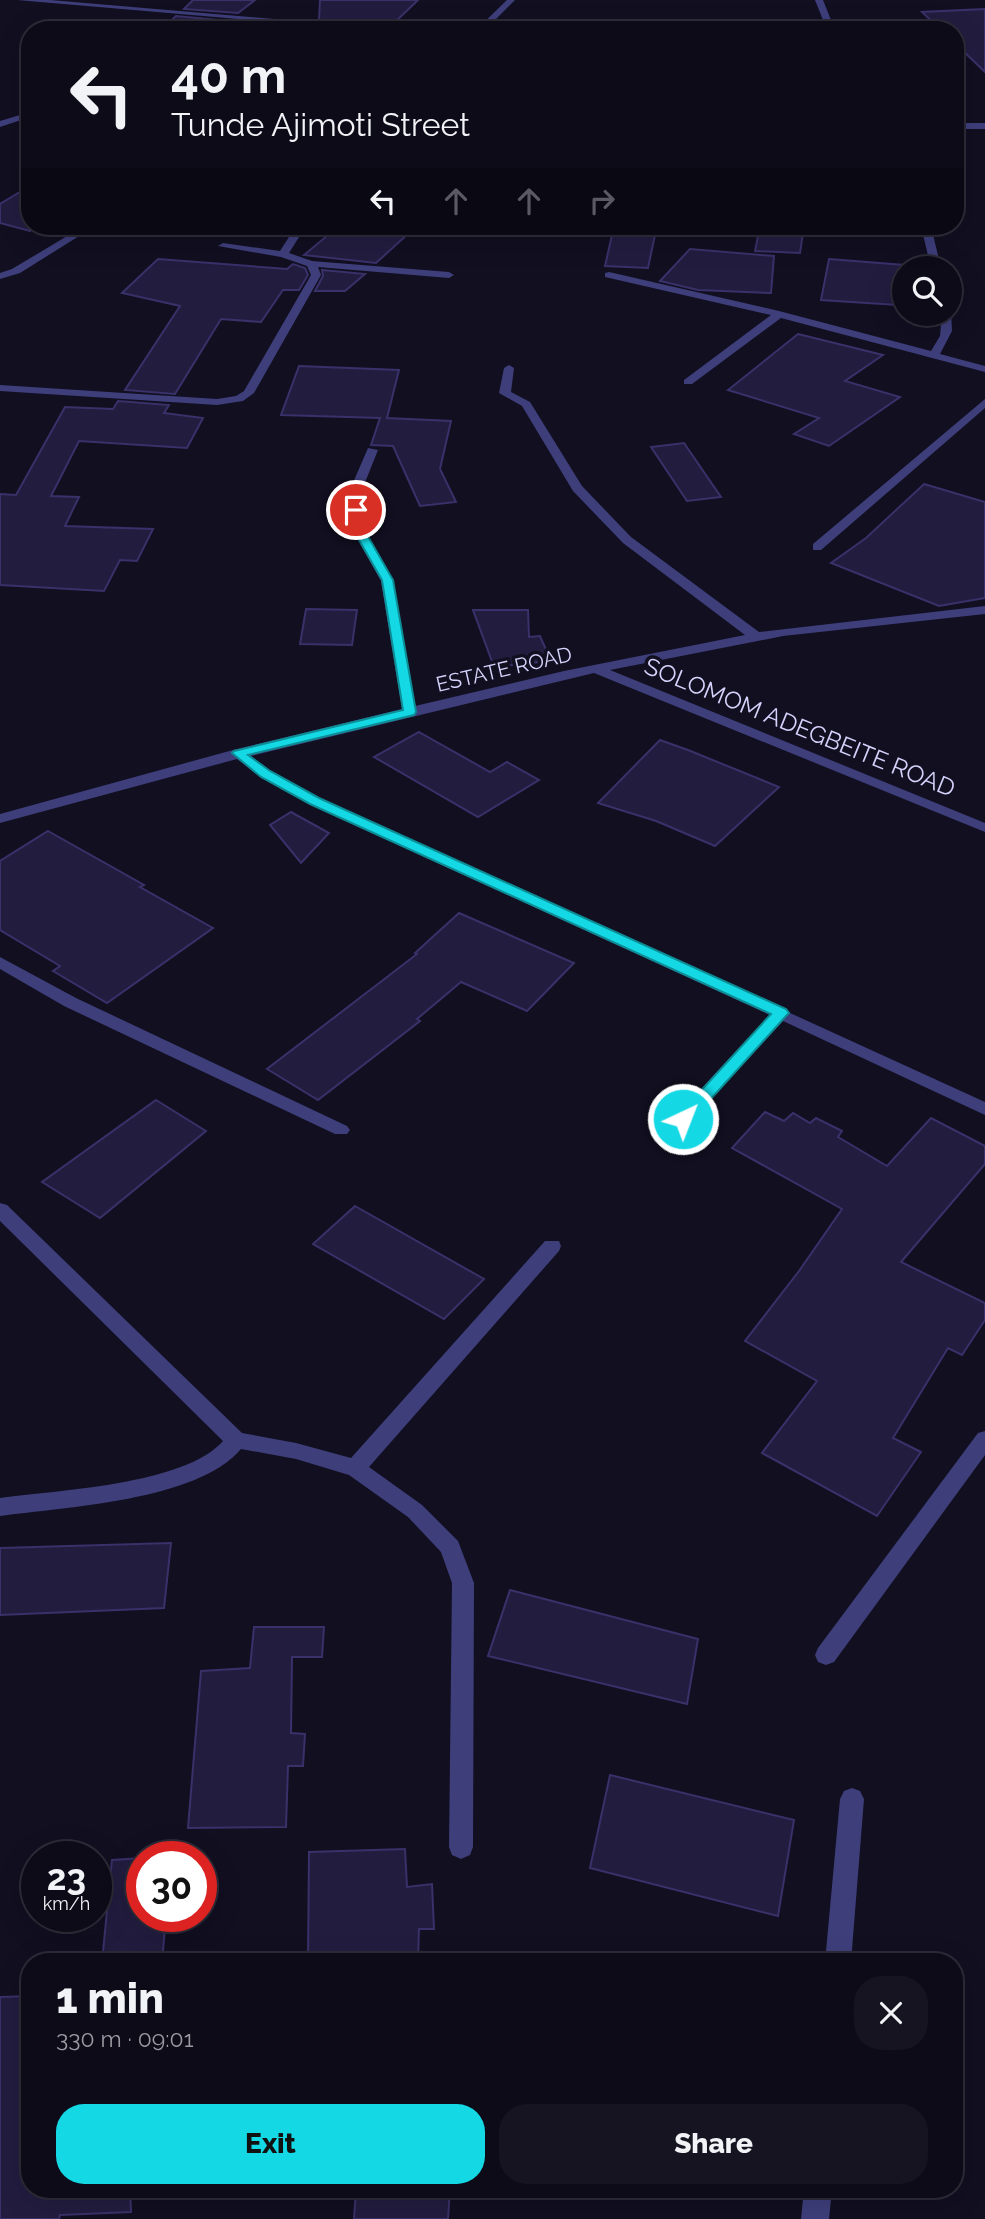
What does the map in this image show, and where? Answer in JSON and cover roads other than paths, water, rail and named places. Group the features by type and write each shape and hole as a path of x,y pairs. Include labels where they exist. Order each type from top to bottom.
{"street":[{"path":"21,0 237,21"},
{"path":"489,21 511,0"},
{"path":"819,0 827,21"},
{"path":"0,124 21,117"},
{"path":"964,126 985,126"},
{"path":"0,276 16,271 75,235"},
{"path":"283,254 295,235"},
{"path":"928,235 933,256"},
{"path":"223,246 283,254 311,264 449,275"},
{"path":"0,388 217,402 239,399 248,393 316,275 311,264"},
{"path":"609,275 779,314 985,369"},
{"path":"688,382 779,314"},
{"path":"933,355 943,345 948,326"},
{"path":"509,368 505,393 526,404 577,488 627,540 757,637"},
{"path":"817,547 985,402"},
{"path":"372,450 358,485 356,510 360,533 387,580 409,712"},
{"name":"ESTATE ROAD","path":"0,819 238,753 597,669 757,637 985,610"},
{"name":"SOLOMOM ADEGBEITE ROAD","path":"597,669 985,828"},
{"path":"238,753 266,774 314,801 781,1013 985,1109"},
{"path":"0,962 70,1003 341,1130"},
{"path":"683,1119 781,1013"},
{"path":"0,1210 236,1440 296,1451 355,1468 415,1511 450,1547 463,1583 461,1847"},
{"path":"355,1468 552,1246"},
{"path":"826,1655 985,1438"},
{"path":"0,1507 135,1487 185,1474 216,1461 236,1440"},
{"path":"839,1953 852,1799"},
{"path":"815,2219 817,2198"}]}
